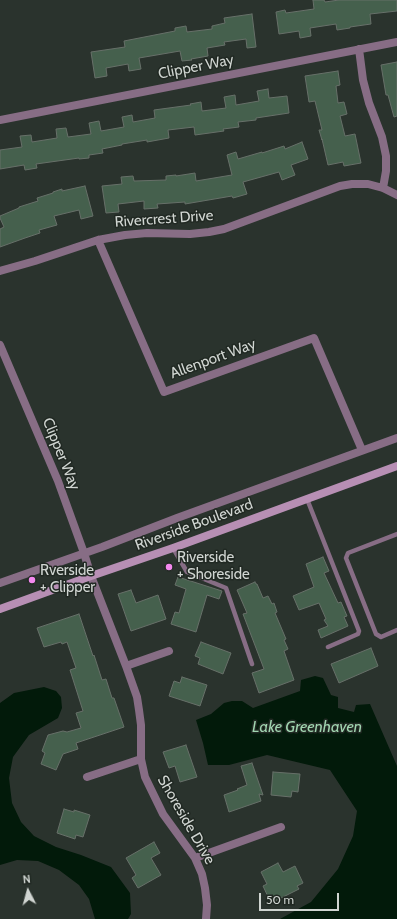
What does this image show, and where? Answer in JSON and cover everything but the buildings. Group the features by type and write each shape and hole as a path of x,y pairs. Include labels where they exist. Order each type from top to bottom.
{"main road":[{"name":"Riverside Boulevard","path":"0,609 173,548 397,466"}],"street":[{"name":"Clipper Way","path":"0,120 397,42"},
{"path":"359,49 366,92 382,137 386,156 386,171 383,188"},
{"name":"Rivercrest Drive","path":"0,271 98,240 125,234 190,234 224,229 340,186 368,184 383,188 397,195"},
{"name":"Allenport Way","path":"98,240 164,392 314,338 362,450"},
{"name":"Clipper Way","path":"0,345 58,481 91,576"},
{"path":"0,583 397,438"},
{"name":"Shoreside Drive","path":"91,576 137,697 141,725 141,759 145,777 163,814 194,858 202,874 207,905 206,919"},
{"path":"126,666 169,651"},
{"path":"87,777 141,759"},
{"path":"194,858 281,828"}],"lane":[{"path":"307,499 359,631 358,634 328,647"},
{"path":"397,534 348,553 346,558 376,634 381,637 397,630"},
{"path":"173,548 187,572 226,588 252,664"}],"water":[{"name":"Lake Greenhaven","path":"315,676 323,678 331,695 338,697 338,708 354,712 356,705 370,704 397,766 397,919 280,919 311,902 338,869 353,836 357,811 330,770 267,755 229,765 208,765 196,720 211,714 224,703 242,701 253,708 300,691 301,680"},
{"path":"44,687 56,691 61,697 62,708 58,718 29,735 13,757 9,778 12,803 21,822 34,836 56,847 111,867 130,893 131,914 128,919 95,919 89,899 79,885 59,870 38,861 17,860 0,865 0,703 14,693"}],"place":[{"name":"Riverside + Shoreside","path":"169,567"},
{"name":"Rverside + Clipper","path":"32,580"}]}
